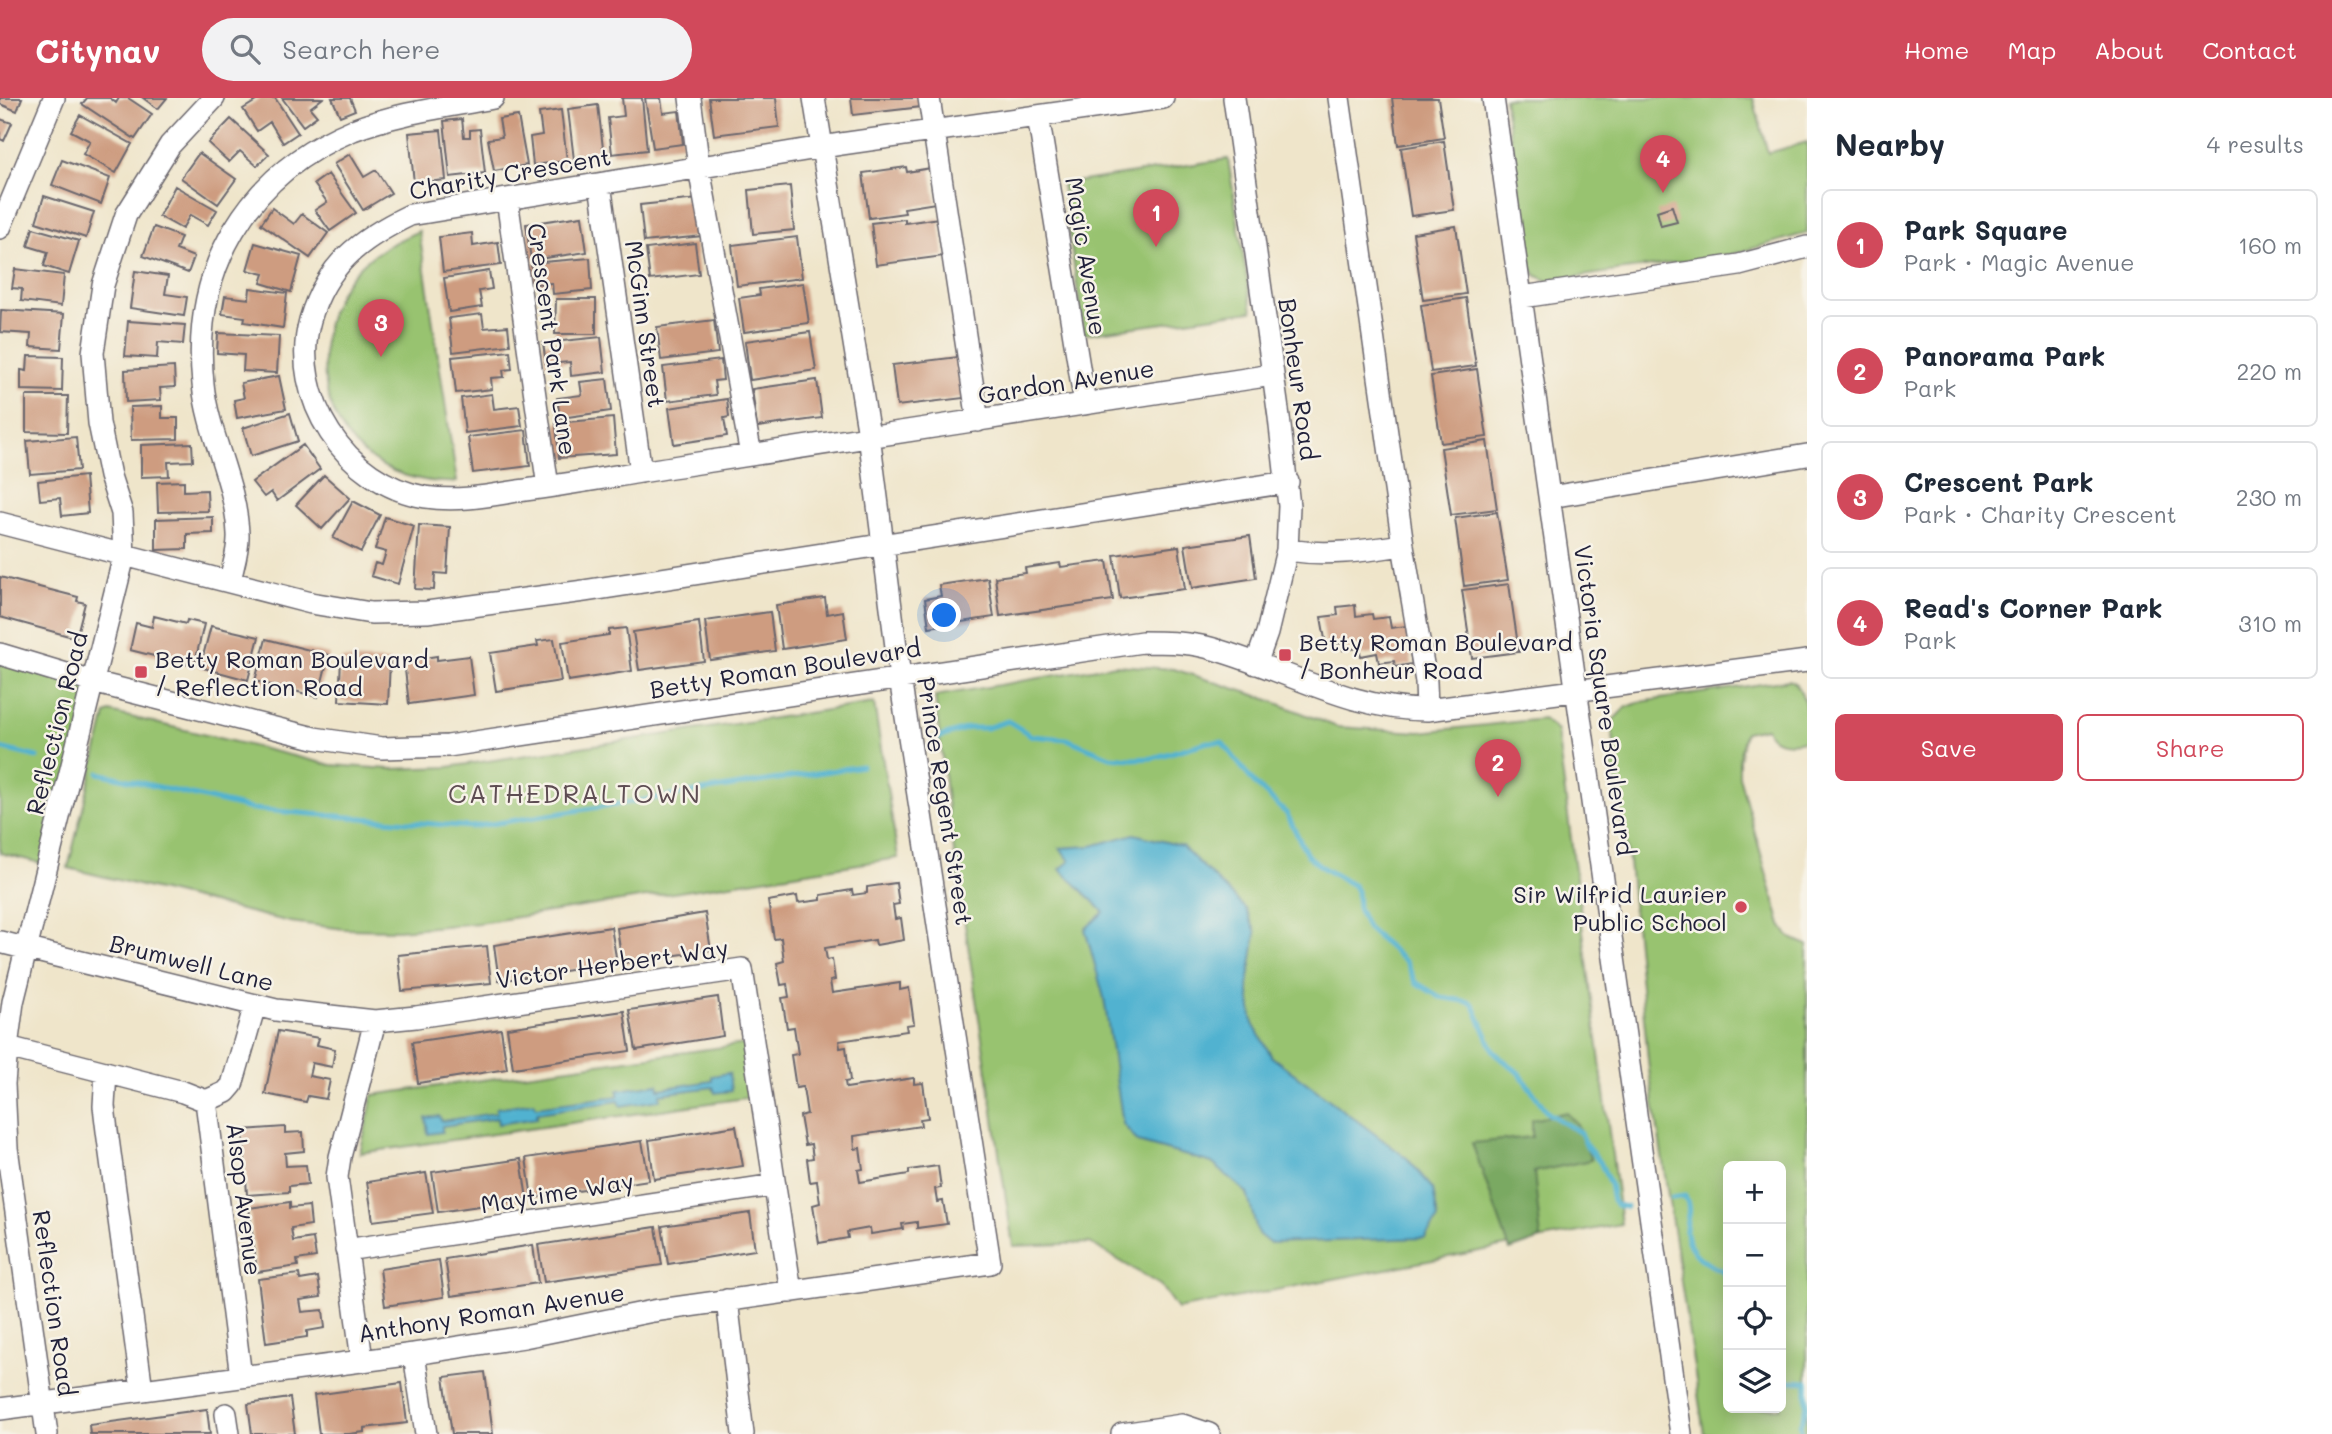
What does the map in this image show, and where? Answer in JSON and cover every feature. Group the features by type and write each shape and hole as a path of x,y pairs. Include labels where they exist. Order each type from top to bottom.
{"street":[{"path":"0,228 54,98"},
{"name":"Reflection Road","path":"47,1434 7,1148 4,1046 124,556 122,513 110,476 99,423 93,353 103,285 126,215 170,145 214,98"},
{"path":"230,581 238,536 235,508 203,385 201,336 207,299 221,251 246,209 307,153 354,130 386,120 493,98"},
{"path":"690,98 699,168 751,455"},
{"name":"Prince Regent Street","path":"814,98 869,435 900,678 990,1263"},
{"path":"929,98 978,421"},
{"name":"Charity Crescent","path":"869,435 548,488 460,499 423,496 376,479 338,446 318,412 307,379 304,340 315,302 336,265 377,231 410,215 821,147 1163,98"},
{"name":"Bonheur Road","path":"1234,98 1287,482 1287,550 1267,633 1256,664"},
{"path":"1339,98 1403,545 1426,682 1427,710"},
{"name":"Victoria Square Boulevard","path":"1493,98 1577,691 1674,1433"},
{"name":"Magic Avenue","path":"1038,116 1085,404"},
{"name":"McGinn Street","path":"600,184 641,472"},
{"name":"Crescent Park Lane","path":"507,199 548,488"},
{"path":"1522,297 1739,265 1807,247"},
{"name":"Gardon Avenue","path":"869,435 1272,376"},
{"path":"1550,497 1807,455"},
{"path":"0,523 311,603 371,613 427,612 583,591 1287,482"},
{"path":"1287,550 1317,554 1356,553 1403,545"},
{"name":"Betty Roman Boulevard","path":"0,654 93,682 314,738 370,747 418,748 1142,642 1203,646 1356,700 1382,707 1427,710 1807,661"},
{"name":"Brumwell Lane","path":"0,942 276,1010 375,1021"},
{"name":"Victor Herbert Way","path":"375,1021 742,969 791,1292"},
{"name":"Alsop Avenue","path":"241,1377 206,1101 226,1092 232,1086 255,1005"},
{"path":"362,1360 337,1177 375,1021"},
{"path":"4,1046 183,1092 206,1101"},
{"path":"106,1072 104,1106 142,1390"},
{"name":"Maytime Way","path":"346,1250 775,1185"},
{"name":"Anthony Roman Avenue","path":"0,1409 414,1354 524,1337 653,1311 990,1263"},
{"path":"727,1300 743,1434"},
{"path":"414,1354 426,1434"},
{"path":"1122,1434 1182,1425 1209,1434"}],"green space":[{"path":"1504,98 1753,98 1768,153 1807,142 1807,233 1729,255 1548,281 1537,276 1531,267"},
{"path":"1228,159 1252,311 1084,334 1062,184"},
{"path":"419,231 457,482 430,481 405,476 383,466 363,452 347,435 335,414 327,390 325,339 339,294 367,260"},
{"path":"0,654 96,682 48,865 0,853"},
{"path":"1115,665 1174,669 1264,698 1337,727 1420,732 1543,719 1557,731 1621,1224 1177,1309 1160,1285 1090,1243 1013,1246 949,818 935,696"},
{"path":"1789,680 1803,696 1807,721 1807,737 1804,741 1787,743 1777,740 1772,738 1766,728 1745,732 1739,759 1739,776 1781,925 1789,937 1807,945 1807,1434 1704,1434 1649,1070 1629,862 1612,764 1617,763 1611,722 1625,708 1640,702"},
{"path":"874,703 898,858 479,923 398,930 344,929 290,922 68,868 106,714 110,712 331,765 390,769 448,767"},
{"path":"744,1044 753,1097 360,1153 373,1095"},
{"path":"1566,1112 1577,1124 1591,1160 1534,1172 1541,1239 1510,1250 1472,1143 1532,1137 1532,1120"}],"water":[{"path":"1134,834 1182,846 1246,909 1256,933 1248,985 1253,1024 1272,1057 1407,1158 1433,1189 1438,1219 1425,1238 1269,1243 1258,1234 1247,1193 1212,1163 1138,1142 1123,1124 1104,998 1085,929 1104,912 1060,869 1070,861 1060,848 1092,846"},
{"path":"729,1073 731,1091 715,1093 713,1087 660,1094 660,1100 621,1106 619,1101 537,1113 537,1118 498,1124 497,1118 442,1126 442,1132 428,1134 426,1118 439,1116 442,1121 496,1113 496,1108 534,1102 536,1107 618,1096 618,1090 658,1084 659,1089 712,1081 712,1076"}],"building":[{"path":"0,98 22,98 17,111 0,104"},
{"path":"87,98 110,98 116,103 119,98 128,98 152,114 135,139 82,104"},
{"path":"143,98 167,98 158,109"},
{"path":"261,98 275,98 298,133 283,143 270,122 257,131 243,109"},
{"path":"282,98 323,98 310,108 317,116 303,126"},
{"path":"332,98 350,98 355,110 340,116"},
{"path":"622,98 642,98 647,150 612,154 608,118 624,116"},
{"path":"645,98 661,98 663,113 679,111 683,144 653,148"},
{"path":"709,98 776,98 779,127 714,135"},
{"path":"851,98 920,98 921,107 853,115"},
{"path":"1392,98 1438,98 1444,138 1398,145"},
{"path":"598,105 604,157 574,160 568,109"},
{"path":"561,110 567,161 533,165 530,137 542,135 539,113"},
{"path":"80,115 132,144 116,173 83,154 90,141 71,131"},
{"path":"518,116 527,165 494,171 488,139 502,137 499,119"},
{"path":"0,119 12,123 4,141 0,139"},
{"path":"231,119 269,154 257,166 240,151 229,162 208,143"},
{"path":"462,119 464,137 470,137 470,130 480,129 485,173 450,177 444,121"},
{"path":"441,130 446,180 414,183 409,133"},
{"path":"1444,141 1454,210 1411,216 1401,148"},
{"path":"199,153 236,179 218,204 181,178"},
{"path":"350,154 364,177 376,170 391,193 363,210 334,164"},
{"path":"62,160 110,178 101,204 52,185"},
{"path":"906,167 907,172 931,168 936,203 904,208 905,213 869,218 863,173"},
{"path":"328,174 356,213 330,231 315,210 327,202 314,184"},
{"path":"175,186 217,210 208,225 190,215 182,229 159,216"},
{"path":"790,186 794,230 753,234 749,190"},
{"path":"44,196 94,212 86,238 36,222"},
{"path":"698,199 702,236 644,242 640,205"},
{"path":"1672,206 1677,222 1661,226 1657,211"},
{"path":"272,208 294,224 302,214 328,233 310,258 261,224"},
{"path":"582,216 587,252 531,260 526,224"},
{"path":"939,218 944,256 876,265 871,223 905,219 905,223"},
{"path":"1456,226 1466,294 1423,300 1413,233"},
{"path":"154,227 181,237 176,250 194,257 188,273 143,256"},
{"path":"33,228 79,241 69,274 44,266 48,252 28,246"},
{"path":"472,233 473,246 498,242 501,265 443,272 439,237"},
{"path":"797,237 802,278 737,286 732,245"},
{"path":"255,243 301,256 291,292 261,283 264,274 247,270"},
{"path":"695,243 699,274 650,280 646,249"},
{"path":"590,258 592,290 553,294 552,283 533,284 531,263"},
{"path":"15,269 64,275 61,306 21,301 22,289 12,288"},
{"path":"135,271 168,276 165,294 187,297 184,316 130,308"},
{"path":"489,271 492,289 479,291 482,307 449,312 444,278"},
{"path":"803,283 809,323 744,332 739,298 760,295 759,289"},
{"path":"250,288 287,293 283,328 244,322 245,317 222,314 225,296 249,299"},
{"path":"1466,298 1476,366 1431,372 1421,305"},
{"path":"556,299 596,299 596,334 555,334"},
{"path":"1,310 64,314 61,349 30,347 31,334 0,332"},
{"path":"482,314 484,328 508,326 510,345 453,352 449,318"},
{"path":"714,320 718,353 661,360 657,327"},
{"path":"128,321 185,325 183,344 158,342 157,358 125,356"},
{"path":"810,332 816,370 750,380 745,341"},
{"path":"218,333 279,336 277,373 243,371 244,355 217,353"},
{"path":"601,337 605,372 571,376 570,362 546,364 543,343"},
{"path":"510,351 512,369 503,370 504,377 491,378 492,389 456,393 452,357"},
{"path":"28,356 63,357 62,391 21,390 21,370 27,371"},
{"path":"958,357 964,398 897,406 892,365"},
{"path":"721,360 723,380 714,381 716,395 667,401 663,367"},
{"path":"174,367 175,387 160,388 161,400 126,402 125,370"},
{"path":"1477,369 1487,437 1441,443 1431,376"},
{"path":"279,376 286,409 237,418 234,400 244,398 241,383"},
{"path":"607,379 611,411 560,418 557,398 582,395 580,382"},
{"path":"817,380 822,418 757,427 752,389"},
{"path":"492,394 494,409 519,406 522,426 465,433 461,398"},
{"path":"26,396 68,396 67,433 26,432"},
{"path":"727,399 729,417 724,418 727,436 674,444 669,408"},
{"path":"162,406 162,418 178,418 178,439 131,440 130,407"},
{"path":"290,413 298,441 251,456 243,428"},
{"path":"613,418 616,454 559,458 556,423"},
{"path":"526,430 530,466 473,473 468,437"},
{"path":"76,437 79,470 30,474 27,441"},
{"path":"1487,441 1497,509 1451,515 1441,448"},
{"path":"192,443 193,461 168,462 169,476 141,477 141,445"},
{"path":"303,445 320,469 277,501 271,492 264,497 252,482"},
{"path":"324,475 350,498 322,529 296,505"},
{"path":"85,476 88,513 62,516 60,498 40,500 38,481"},
{"path":"184,481 184,491 207,490 208,511 158,512 157,482"},
{"path":"353,501 380,515 361,552 333,538"},
{"path":"1497,512 1508,580 1464,586 1455,518"},
{"path":"213,517 213,533 187,534 187,549 156,550 156,519"},
{"path":"385,517 414,526 398,584 371,576 375,563 382,565 386,552 375,549"},
{"path":"419,525 450,527 447,574 435,573 434,590 415,589"},
{"path":"1250,536 1256,578 1192,588 1185,545"},
{"path":"1179,546 1185,589 1120,598 1114,555"},
{"path":"1107,561 1113,600 1000,616 995,577 1026,573 1025,568 1060,563 1061,567"},
{"path":"0,577 78,597 77,601 85,603 76,638 0,617"},
{"path":"988,578 994,617 929,627 925,599 941,596 939,585"},
{"path":"1509,584 1519,652 1472,658 1462,590"},
{"path":"825,598 827,614 843,611 847,639 782,649 776,605"},
{"path":"1355,605 1356,616 1372,614 1373,619 1389,617 1391,628 1406,626 1412,664 1395,667 1394,661 1379,663 1377,653 1361,656 1359,648 1343,650 1343,643 1326,645 1321,617 1338,615 1337,607"},
{"path":"770,612 775,651 710,660 705,621"},
{"path":"154,616 186,624 187,620 204,624 194,666 130,650 136,623 152,627"},
{"path":"699,622 704,661 639,670 633,632"},
{"path":"211,626 259,637 248,680 200,667"},
{"path":"626,628 632,671 568,681 562,642 609,635 609,630"},
{"path":"266,639 329,655 318,697 255,681"},
{"path":"554,639 561,681 496,691 490,653 538,646 537,641"},
{"path":"437,656 437,660 469,656 474,695 409,704 404,661"},
{"path":"341,659 390,661 388,704 339,701"},
{"path":"896,883 899,904 893,905 895,919 901,918 904,940 876,945 875,940 825,948 827,960 832,959 835,980 830,981 832,993 900,983 900,990 909,988 914,1024 906,1025 907,1031 839,1041 840,1048 846,1047 850,1081 845,1082 846,1088 914,1078 914,1084 923,1083 928,1118 920,1119 921,1126 854,1136 855,1149 860,1148 863,1169 858,1170 860,1182 938,1166 941,1188 935,1189 937,1202 943,1201 947,1224 917,1228 917,1222 902,1224 903,1229 871,1234 870,1228 847,1232 848,1238 819,1243 813,1205 820,1203 817,1181 810,1182 807,1159 813,1158 811,1144 805,1145 800,1116 807,1114 803,1087 796,1088 791,1055 798,1054 794,1027 787,1028 782,998 789,997 787,984 781,985 777,963 784,961 781,938 774,939 768,901 797,896 798,903 821,900 821,895 852,890 853,895 867,893 867,887"},
{"path":"705,913 711,950 622,963 617,928"},
{"path":"611,927 617,963 499,981 494,945"},
{"path":"487,946 491,983 402,991 398,955"},
{"path":"718,997 723,1036 636,1050 629,1010"},
{"path":"624,1011 630,1051 513,1068 507,1028"},
{"path":"501,1029 507,1069 418,1083 412,1042"},
{"path":"278,1031 319,1038 317,1045 335,1049 332,1067 312,1063 309,1076 330,1080 326,1099 308,1096 306,1102 265,1094"},
{"path":"736,1126 743,1166 654,1179 649,1140"},
{"path":"285,1127 285,1133 303,1132 304,1151 285,1153 286,1166 306,1165 308,1184 289,1186 289,1192 247,1195 243,1130"},
{"path":"642,1141 649,1180 532,1198 526,1158"},
{"path":"521,1159 527,1199 438,1212 432,1172"},
{"path":"426,1173 433,1213 373,1221 367,1182"},
{"path":"290,1202 290,1208 309,1206 311,1225 291,1228 293,1241 313,1238 316,1257 297,1260 298,1266 257,1272 249,1208"},
{"path":"750,1213 755,1250 668,1264 662,1226"},
{"path":"656,1227 662,1265 544,1282 538,1245"},
{"path":"533,1245 538,1283 451,1296 445,1259"},
{"path":"439,1260 444,1297 385,1306 380,1269"},
{"path":"299,1274 300,1280 318,1277 321,1297 300,1300 302,1312 323,1310 325,1328 307,1331 307,1337 266,1343 258,1279"},
{"path":"485,1372 493,1434 452,1434 444,1377"},
{"path":"402,1383 407,1423 364,1428 364,1432 349,1434 319,1434 314,1395"},
{"path":"290,1398 295,1434 252,1434 248,1404"},
{"path":"207,1409 210,1434 90,1434 89,1425"}],"waterway":[{"path":"934,739 968,728 986,728 1008,721 1032,736 1067,739 1110,757 1153,758 1208,742 1222,742 1254,783 1287,814 1307,855 1354,886 1358,908 1367,928 1407,963 1415,982 1440,997 1470,1002 1474,1006 1494,1052 1520,1074 1548,1113 1581,1133 1587,1147 1600,1162 1610,1184 1613,1201 1616,1205 1626,1207"},
{"path":"0,748 37,757"},
{"path":"99,773 251,809 471,827 862,766"},
{"path":"1672,1198 1685,1196 1689,1211 1686,1233 1691,1247 1705,1261 1723,1271"},
{"path":"1786,1381 1807,1382 1807,1406 1800,1425 1802,1434"}],"place":[{"name":"Read's Corner Park","path":"1663,193"},
{"name":"Park Square","path":"1156,247"},
{"name":"Crescent Park","path":"381,357"},
{"name":"Betty Roman Boulevard / Bonheur Road","path":"1285,655"},
{"name":"Betty Roman Boulevard / Reflection Road","path":"141,672"},
{"name":"Panorama Park","path":"1498,797"},
{"name":"Sir Wilfrid Laurier Public School","path":"1741,907"}],"district":[{"name":"CATHEDRALTOWN","path":"575,793"}]}
